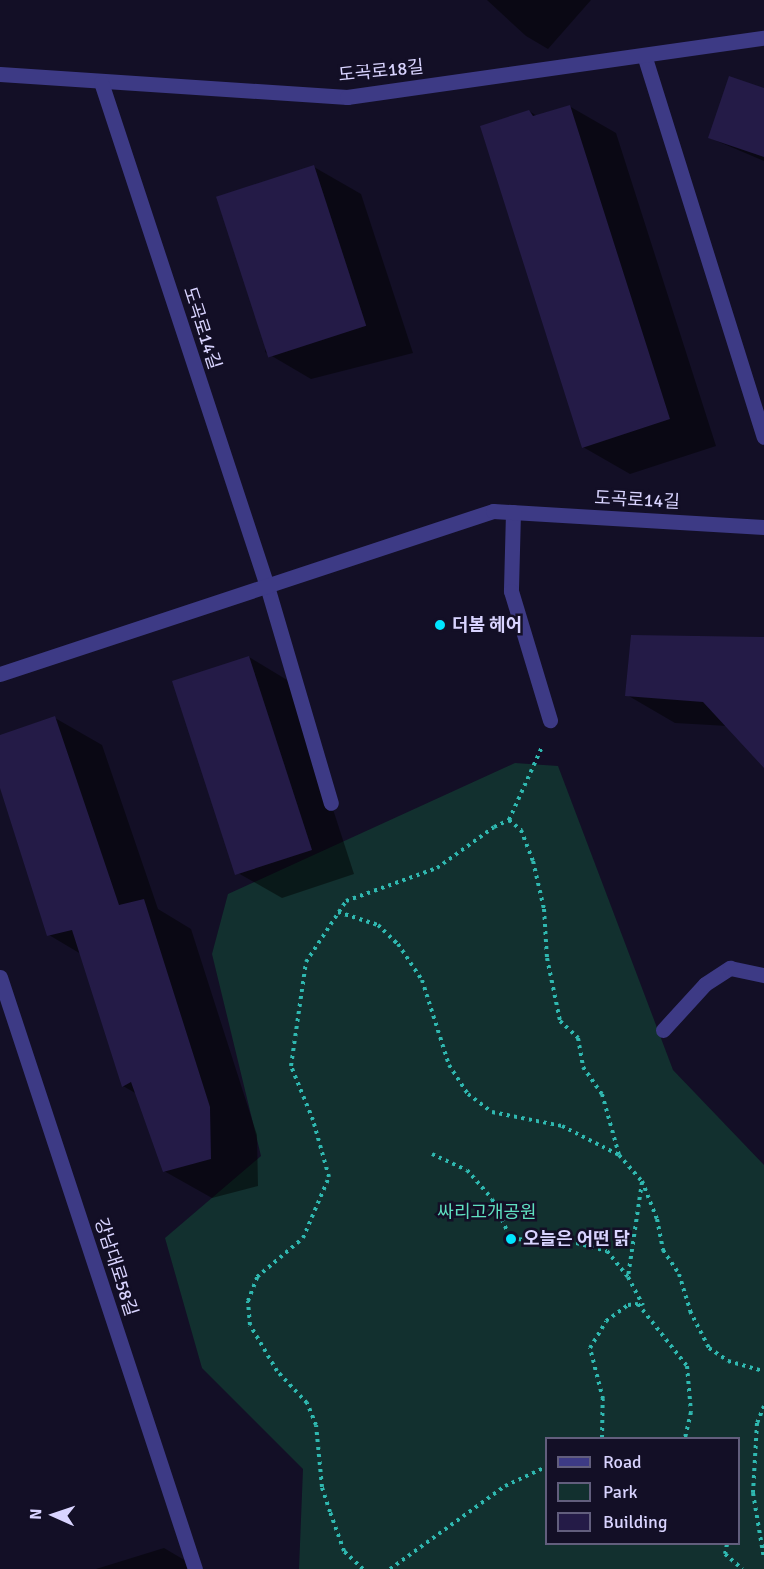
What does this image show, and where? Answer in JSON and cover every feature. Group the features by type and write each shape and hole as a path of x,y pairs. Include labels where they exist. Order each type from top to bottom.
{"street":[{"name":"도곡로18길","path":"0,74 347,97 645,58 764,38"},
{"path":"645,58 764,437"},
{"name":"도곡로14길","path":"100,82 267,586"},
{"name":"도곡로14길","path":"0,674 493,511 764,527"},
{"path":"513,512 511,591 550,720"},
{"path":"267,586 331,803"},
{"path":"663,1030 705,984 730,968 764,975"},
{"name":"강남대로58길","path":"0,976 195,1569"}],"path":[{"path":"363,1569 344,1551 330,1512 322,1487 316,1425 307,1403 277,1371 250,1325 248,1301 257,1277 303,1238 329,1177 313,1120 291,1066 291,1048 306,962 346,901 437,868 474,840 509,820 537,764 550,720"},
{"path":"509,820 521,830 533,861 560,1021 578,1038 583,1067 602,1094 619,1155"},
{"path":"337,912 357,915 378,925 398,944 422,980 449,1065 468,1094 492,1112 562,1125 619,1155 642,1181 657,1220 663,1250 679,1274 690,1311 709,1348 728,1361 764,1371"},
{"path":"432,1154 467,1170 492,1199 511,1239 569,1241 607,1251 628,1277 643,1305 687,1366 691,1412 685,1437"},
{"path":"628,1277 642,1181"},
{"path":"602,1437 603,1399 590,1348 595,1334 619,1310 628,1305 643,1305"},
{"path":"764,1406 757,1423 753,1493 764,1559"},
{"path":"390,1569 505,1486 545,1467"},
{"path":"727,1545 725,1554 741,1569"}],"green space":[{"name":"싸리고개공원","path":"515,763 558,766 673,1070 764,1165 764,1569 299,1569 303,1469 202,1368 165,1238 261,1156 212,954 228,894"}],"building":[{"path":"729,76 764,88 764,157 708,138"},
{"path":"570,105 670,419 582,448 480,126 529,110 533,116"},
{"path":"314,165 366,326 268,358 216,197"},
{"path":"631,635 764,637 764,768 703,702 625,696"},
{"path":"249,656 312,850 235,875 172,681"},
{"path":"55,716 119,905 144,899 210,1107 211,1159 163,1172 131,1082 122,1087 72,930 47,936 0,788 0,735"}],"place":[{"name":"더봄 헤어","path":"440,625"},
{"name":"오늘은 어떤 닭","path":"511,1239"}]}
